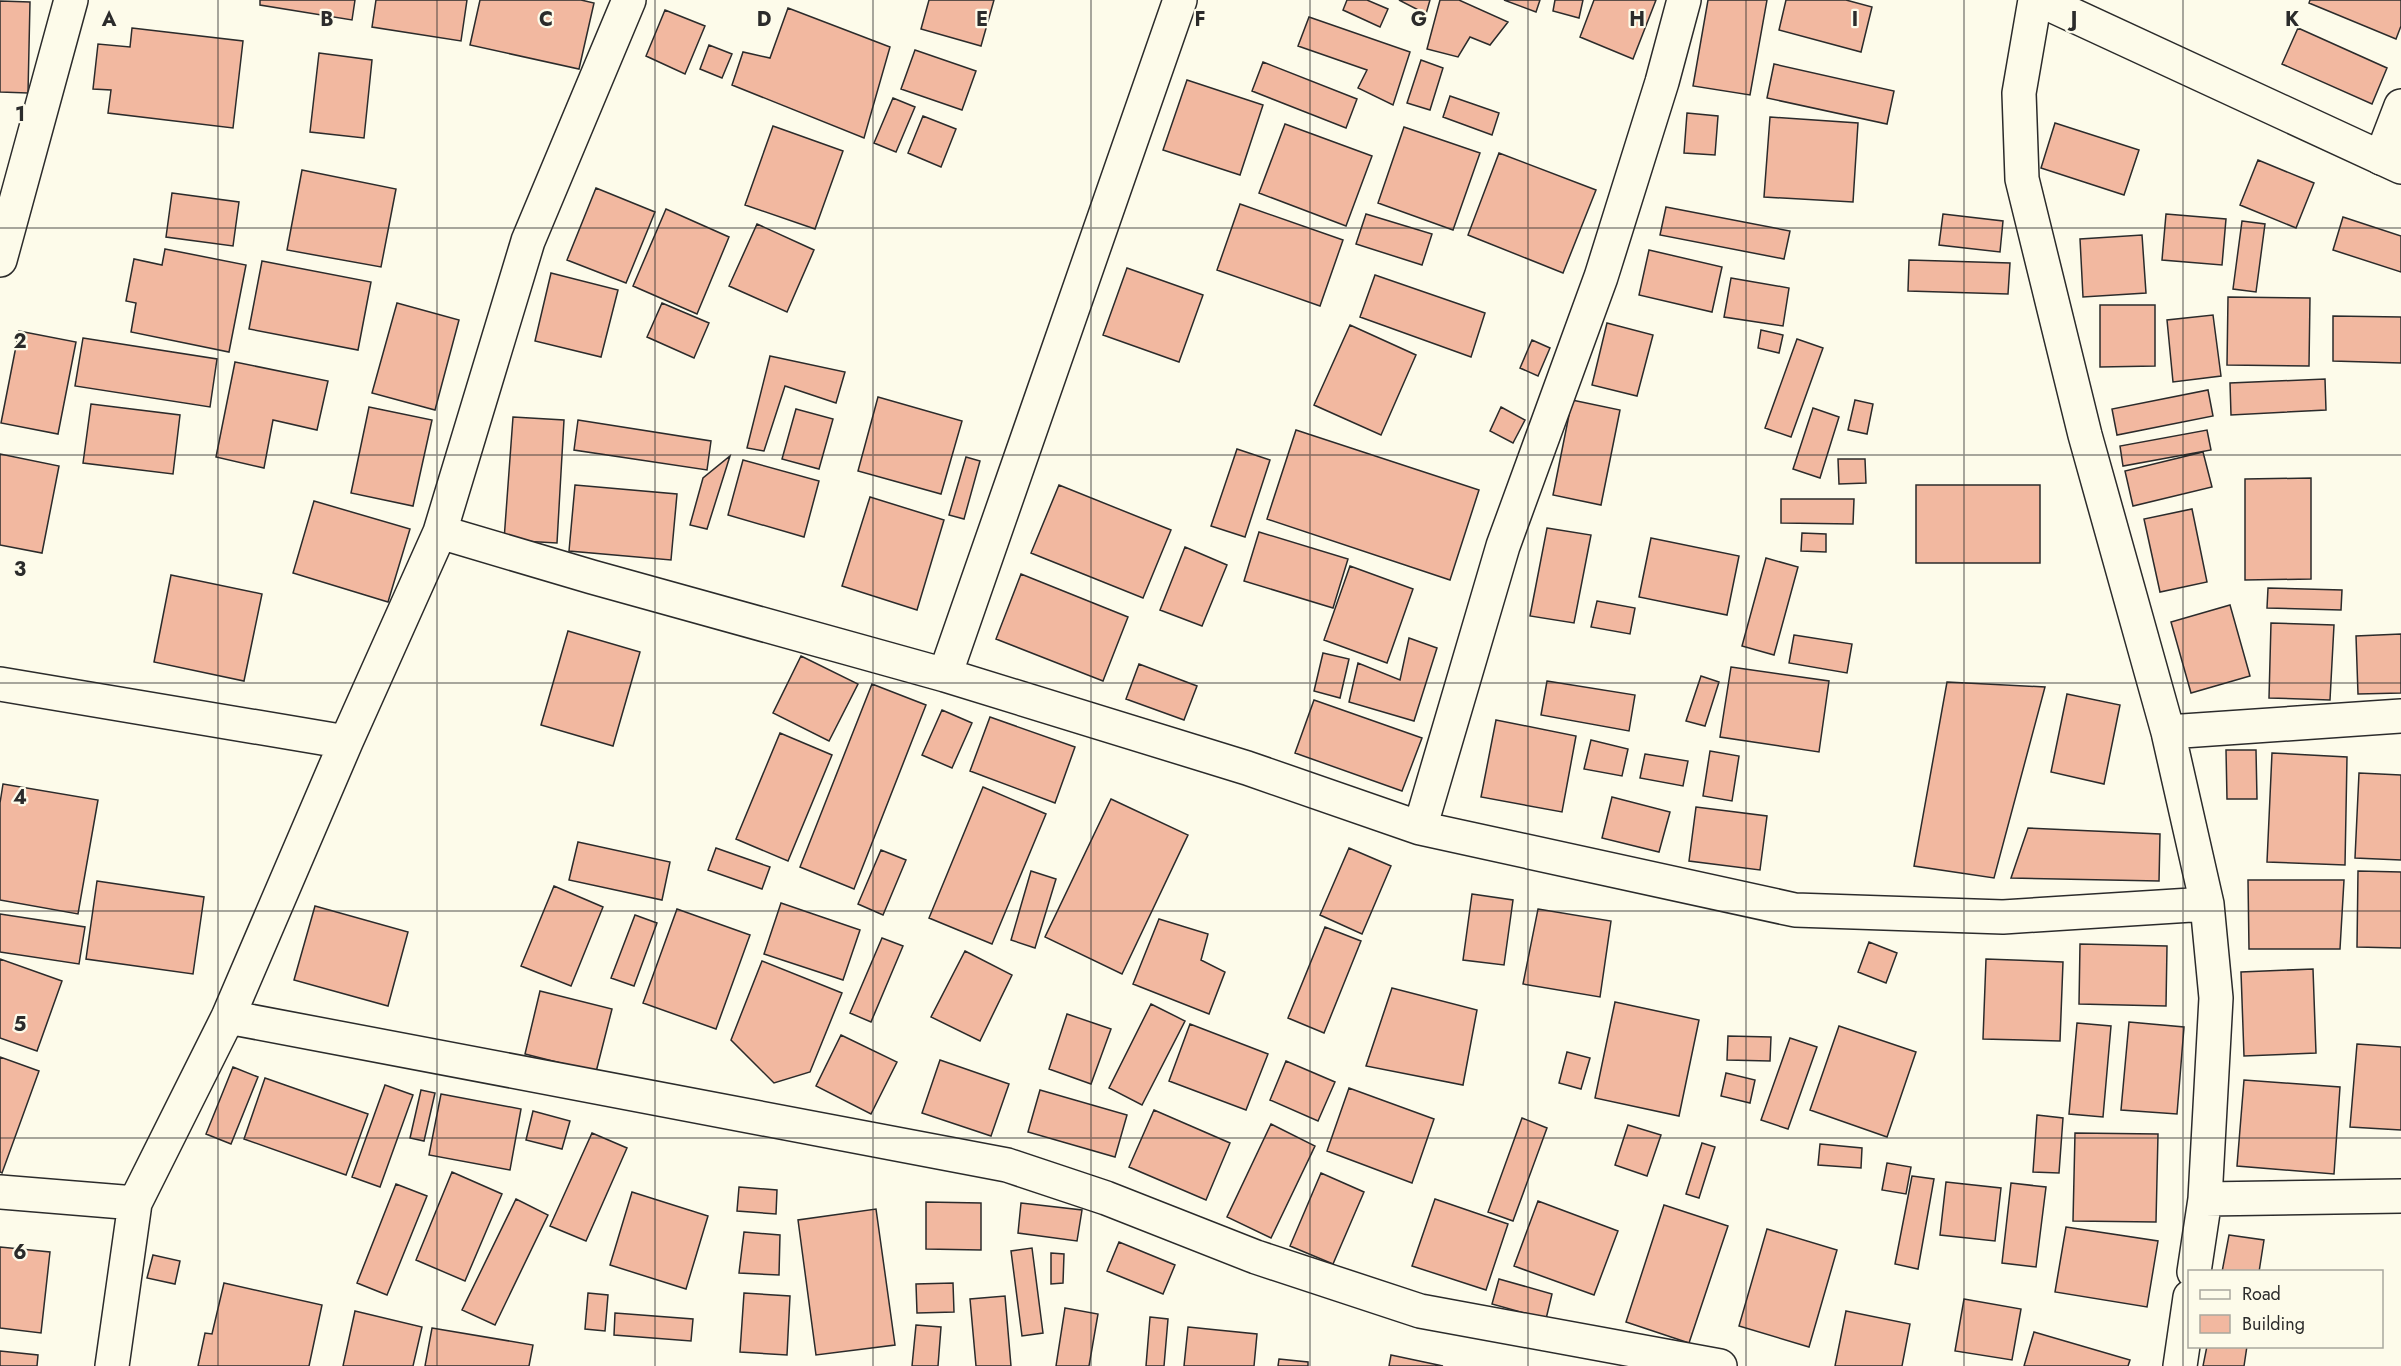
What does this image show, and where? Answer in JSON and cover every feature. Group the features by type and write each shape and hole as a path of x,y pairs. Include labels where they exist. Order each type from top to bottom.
{"street":[{"path":"0,260 71,0"},
{"path":"112,1366 135,1203 228,1017 346,742 440,532 528,241 629,0"},
{"path":"945,675 1180,0"},
{"path":"1420,828 1503,546 1601,277 1662,81 1684,0"},
{"path":"2035,0 2019,93 2022,179 2085,435 2168,732 2207,904 2216,998 2205,1199 2194,1270"},
{"path":"2040,0 2391,162 2401,106"},
{"path":"440,532 592,577 945,675 1247,768 1420,828 1795,910 2003,917 2207,904"},
{"path":"0,684 346,742"},
{"path":"2168,732 2401,716"},
{"path":"228,1017 1007,1165 1106,1198 1256,1257 1420,1311 1720,1366"},
{"path":"0,1192 135,1203"},
{"path":"2205,1199 2401,1197"},
{"path":"2180,1366 2188,1311"}],"building":[{"path":"260,0 355,0 352,20 260,5"},
{"path":"376,0 467,0 461,41 372,27"},
{"path":"480,0 581,0 594,3 579,69 470,45"},
{"path":"929,0 994,0 981,46 921,29"},
{"path":"1347,0 1367,0 1388,9 1380,27 1343,10"},
{"path":"1399,0 1430,0 1426,14"},
{"path":"1440,0 1459,0 1508,22 1490,45 1470,37 1458,57 1427,49"},
{"path":"1504,0 1540,0 1536,12"},
{"path":"1555,0 1583,0 1579,18 1553,11"},
{"path":"1594,0 1656,0 1633,59 1580,37"},
{"path":"1708,0 1767,0 1750,95 1693,86"},
{"path":"1786,0 1846,0 1872,7 1861,52 1779,30"},
{"path":"2310,0 2401,0 2401,26 2396,39 2309,3"},
{"path":"0,1 30,2 28,93 0,92"},
{"path":"788,8 890,47 864,138 732,85 743,52 770,58"},
{"path":"665,10 705,26 685,74 646,56"},
{"path":"1309,17 1410,52 1393,105 1358,88 1367,70 1298,46"},
{"path":"132,28 243,41 233,128 108,113 111,90 93,89 98,44 130,47"},
{"path":"2298,28 2387,68 2372,104 2282,64"},
{"path":"709,45 732,54 722,78 700,69"},
{"path":"915,50 976,71 962,110 901,89"},
{"path":"319,53 372,60 364,138 310,132"},
{"path":"1421,60 1443,68 1430,110 1407,103"},
{"path":"1263,62 1357,99 1346,128 1252,91"},
{"path":"1774,64 1894,91 1887,124 1767,98"},
{"path":"1187,80 1263,105 1240,175 1163,150"},
{"path":"1450,96 1499,113 1492,135 1443,117"},
{"path":"893,98 915,107 896,152 874,143"},
{"path":"1687,113 1718,116 1715,155 1684,153"},
{"path":"923,116 956,129 941,167 908,153"},
{"path":"1770,117 1858,123 1853,202 1764,197"},
{"path":"2055,123 2139,150 2124,195 2041,168"},
{"path":"1285,124 1372,156 1346,226 1259,193"},
{"path":"773,126 843,151 815,229 745,205"},
{"path":"1404,127 1480,153 1453,230 1378,203"},
{"path":"1499,153 1596,190 1563,273 1468,235"},
{"path":"2258,160 2314,183 2296,228 2240,205"},
{"path":"302,170 396,189 381,267 287,250"},
{"path":"596,188 655,212 626,283 567,260"},
{"path":"172,193 239,202 233,246 166,237"},
{"path":"1240,204 1343,240 1320,306 1217,270"},
{"path":"1666,207 1790,231 1784,259 1660,235"},
{"path":"666,209 729,237 697,314 633,286"},
{"path":"1366,214 1432,234 1422,265 1356,244"},
{"path":"1943,214 2003,221 2000,252 1939,245"},
{"path":"2166,214 2226,219 2222,265 2162,260"},
{"path":"2343,217 2401,236 2401,272 2333,250"},
{"path":"2242,221 2265,224 2256,292 2233,289"},
{"path":"757,224 814,250 787,312 729,286"},
{"path":"2142,235 2146,293 2083,297 2080,239"},
{"path":"165,249 246,265 229,352 131,332 136,303 126,301 134,259 162,265"},
{"path":"1649,250 1722,267 1712,312 1639,295"},
{"path":"1909,260 2010,263 2008,294 1908,291"},
{"path":"262,261 371,282 358,350 249,329"},
{"path":"1127,268 1203,295 1179,362 1103,335"},
{"path":"551,273 618,290 601,357 535,341"},
{"path":"1375,275 1485,313 1471,357 1360,317"},
{"path":"1731,278 1789,288 1783,326 1724,317"},
{"path":"2228,297 2310,298 2309,366 2227,365"},
{"path":"397,303 459,320 435,410 372,393"},
{"path":"662,303 709,323 694,358 647,337"},
{"path":"2100,305 2155,305 2155,366 2100,367"},
{"path":"2213,315 2221,376 2173,382 2167,320"},
{"path":"2333,316 2401,317 2401,363 2333,361"},
{"path":"1607,323 1653,335 1637,396 1592,385"},
{"path":"1350,325 1416,355 1381,435 1314,405"},
{"path":"1761,330 1783,335 1779,353 1758,348"},
{"path":"19,331 76,342 58,434 1,423"},
{"path":"83,338 217,359 210,407 75,386"},
{"path":"1797,339 1823,348 1791,437 1765,428"},
{"path":"1532,340 1550,348 1538,376 1520,368"},
{"path":"770,356 845,372 836,403 785,386 764,451 747,448"},
{"path":"235,362 328,381 317,430 273,420 264,468 216,457"},
{"path":"2325,379 2326,410 2231,415 2230,383"},
{"path":"2208,390 2213,416 2117,435 2112,409"},
{"path":"878,397 962,421 941,494 858,471"},
{"path":"1572,400 1620,410 1601,505 1553,495"},
{"path":"1855,400 1873,404 1867,434 1848,430"},
{"path":"91,404 180,415 173,474 83,463"},
{"path":"369,407 432,420 413,506 351,493"},
{"path":"1501,407 1525,420 1513,443 1490,431"},
{"path":"1813,408 1839,417 1820,478 1793,469"},
{"path":"796,409 833,419 819,469 782,459"},
{"path":"513,417 564,420 557,543 504,540"},
{"path":"578,420 711,441 707,470 574,450"},
{"path":"1296,430 1479,490 1450,580 1267,519"},
{"path":"2207,430 2211,450 2123,466 2120,446"},
{"path":"1237,449 1270,460 1245,537 1211,526"},
{"path":"2203,452 2212,487 2133,506 2125,471"},
{"path":"0,454 59,466 42,553 0,545"},
{"path":"730,456 707,529 690,525 703,478"},
{"path":"966,457 980,461 964,519 949,515"},
{"path":"1838,459 1865,459 1866,483 1839,484"},
{"path":"743,460 819,481 804,537 728,515"},
{"path":"2311,478 2311,579 2245,580 2245,479"},
{"path":"575,485 677,494 671,560 569,551"},
{"path":"1059,485 1171,530 1143,598 1031,553"},
{"path":"1916,485 2040,485 2040,563 1916,563"},
{"path":"870,497 944,520 917,610 842,586"},
{"path":"1781,499 1854,499 1853,524 1781,523"},
{"path":"314,501 410,529 388,602 293,573"},
{"path":"2192,509 2207,582 2160,592 2144,519"},
{"path":"1547,528 1591,535 1574,623 1530,616"},
{"path":"1259,532 1348,559 1333,608 1244,581"},
{"path":"1802,533 1826,534 1826,552 1801,551"},
{"path":"1651,538 1739,556 1727,615 1639,597"},
{"path":"1185,547 1227,565 1202,626 1160,610"},
{"path":"1766,558 1798,567 1774,655 1742,646"},
{"path":"1350,566 1413,589 1387,663 1324,640"},
{"path":"1021,574 1128,617 1103,681 996,639"},
{"path":"171,575 262,594 244,681 154,662"},
{"path":"2268,588 2342,590 2341,610 2267,608"},
{"path":"1597,601 1635,608 1630,634 1591,627"},
{"path":"2230,605 2250,676 2191,693 2171,622"},
{"path":"2271,623 2334,625 2330,700 2269,698"},
{"path":"568,631 640,652 613,746 541,725"},
{"path":"2401,634 2401,693 2358,694 2356,636"},
{"path":"1794,635 1852,644 1847,673 1789,663"},
{"path":"1409,638 1437,648 1414,721 1349,702 1358,663 1400,680"},
{"path":"1323,653 1349,659 1340,698 1314,691"},
{"path":"801,656 858,684 829,741 773,713"},
{"path":"1139,664 1197,686 1184,720 1126,699"},
{"path":"1731,667 1829,681 1819,752 1720,737"},
{"path":"1701,676 1719,682 1705,726 1686,721"},
{"path":"1547,681 1635,695 1629,731 1541,715"},
{"path":"1947,682 2045,687 1994,878 1914,866"},
{"path":"872,684 926,705 854,889 800,867"},
{"path":"2067,694 2120,705 2104,784 2051,772"},
{"path":"1314,700 1422,738 1402,791 1295,753"},
{"path":"942,710 972,723 952,768 922,755"},
{"path":"990,717 1075,747 1055,803 970,771"},
{"path":"1496,720 1576,736 1562,812 1481,797"},
{"path":"780,733 832,755 788,861 736,839"},
{"path":"1591,740 1628,749 1622,776 1584,769"},
{"path":"2226,750 2256,750 2257,799 2227,799"},
{"path":"1710,751 1739,756 1732,801 1703,796"},
{"path":"2272,753 2347,757 2345,865 2267,862"},
{"path":"1645,754 1688,761 1683,786 1640,778"},
{"path":"2359,773 2401,775 2401,860 2355,858"},
{"path":"3,784 98,800 78,914 0,900 0,803"},
{"path":"983,787 1046,814 992,944 929,918"},
{"path":"1612,797 1670,812 1659,852 1602,838"},
{"path":"1111,799 1188,835 1122,974 1045,937"},
{"path":"1696,807 1767,816 1760,870 1689,861"},
{"path":"2028,828 2160,834 2159,881 2011,878"},
{"path":"578,842 670,862 662,900 569,880"},
{"path":"716,848 770,867 762,889 708,870"},
{"path":"1349,848 1391,866 1362,934 1320,915"},
{"path":"881,850 906,860 883,915 858,904"},
{"path":"1031,871 1056,879 1035,948 1011,940"},
{"path":"2358,871 2401,872 2401,948 2357,947"},
{"path":"2248,880 2344,880 2340,949 2249,949"},
{"path":"97,881 204,897 193,974 86,959"},
{"path":"554,886 603,907 571,986 521,966"},
{"path":"1472,894 1513,900 1504,965 1463,960"},
{"path":"781,903 860,930 843,980 764,954"},
{"path":"315,906 408,932 388,1006 294,980"},
{"path":"677,909 750,935 716,1029 643,1003"},
{"path":"1538,909 1611,921 1600,997 1523,984"},
{"path":"0,914 85,927 79,964 0,952"},
{"path":"635,915 657,923 634,986 611,978"},
{"path":"1159,919 1208,934 1201,960 1225,972 1209,1014 1133,984"},
{"path":"1325,927 1361,941 1324,1033 1288,1018"},
{"path":"882,938 903,946 871,1022 850,1013"},
{"path":"1869,942 1897,953 1886,983 1858,972"},
{"path":"2080,944 2167,946 2166,1006 2079,1004"},
{"path":"965,951 1012,975 980,1041 931,1017"},
{"path":"0,959 62,981 37,1051 0,1038"},
{"path":"1986,959 2063,962 2060,1041 1983,1039"},
{"path":"762,961 842,993 810,1072 774,1083 731,1040"},
{"path":"2313,969 2316,1053 2244,1056 2241,972"},
{"path":"1392,988 1477,1010 1463,1085 1366,1066"},
{"path":"540,991 612,1009 596,1072 525,1054"},
{"path":"1615,1002 1699,1020 1679,1116 1595,1098"},
{"path":"1151,1004 1185,1021 1142,1105 1109,1088"},
{"path":"1067,1014 1111,1029 1091,1084 1049,1069"},
{"path":"2129,1022 2184,1027 2177,1114 2121,1110"},
{"path":"2077,1023 2111,1026 2103,1117 2069,1114"},
{"path":"1190,1024 1268,1054 1246,1110 1169,1081"},
{"path":"1839,1026 1916,1052 1887,1137 1810,1110"},
{"path":"841,1035 897,1062 871,1114 816,1086"},
{"path":"1728,1036 1771,1037 1770,1061 1727,1060"},
{"path":"1790,1038 1817,1047 1788,1129 1761,1120"},
{"path":"2357,1044 2401,1047 2401,1130 2350,1127"},
{"path":"1567,1052 1590,1058 1581,1089 1559,1083"},
{"path":"0,1057 39,1071 2,1173 0,1172"},
{"path":"940,1060 1009,1084 991,1136 922,1113"},
{"path":"1286,1061 1335,1082 1318,1121 1270,1100"},
{"path":"233,1067 258,1077 231,1144 206,1134"},
{"path":"1726,1073 1755,1080 1750,1103 1721,1096"},
{"path":"265,1078 368,1114 346,1175 244,1139"},
{"path":"2244,1080 2340,1087 2334,1174 2237,1166"},
{"path":"385,1085 413,1095 380,1187 352,1177"},
{"path":"1349,1088 1434,1119 1412,1183 1327,1151"},
{"path":"421,1090 435,1093 424,1141 410,1138"},
{"path":"1040,1090 1127,1115 1115,1157 1028,1132"},
{"path":"441,1094 521,1109 510,1170 429,1155"},
{"path":"1154,1110 1230,1143 1206,1200 1129,1167"},
{"path":"533,1111 570,1121 562,1149 526,1140"},
{"path":"2037,1115 2063,1118 2059,1173 2033,1172"},
{"path":"1522,1118 1547,1128 1513,1221 1488,1212"},
{"path":"1271,1124 1315,1146 1271,1238 1227,1217"},
{"path":"1628,1125 1661,1135 1647,1176 1615,1165"},
{"path":"592,1133 627,1148 586,1241 550,1226"},
{"path":"2075,1133 2158,1134 2156,1222 2073,1221"},
{"path":"1702,1143 1715,1147 1699,1198 1686,1194"},
{"path":"1820,1144 1862,1148 1861,1168 1818,1165"},
{"path":"1887,1163 1911,1167 1906,1194 1882,1190"},
{"path":"452,1172 502,1194 465,1281 416,1260"},
{"path":"1321,1173 1364,1192 1333,1264 1290,1246"},
{"path":"1912,1176 1934,1179 1918,1269 1895,1264"},
{"path":"1946,1182 2001,1188 1995,1241 1940,1235"},
{"path":"2011,1183 2046,1187 2036,1267 2002,1263"},
{"path":"396,1184 427,1196 387,1295 357,1283"},
{"path":"739,1187 777,1190 776,1214 737,1211"},
{"path":"632,1192 708,1216 686,1289 610,1265"},
{"path":"516,1199 548,1215 495,1325 462,1310"},
{"path":"1435,1199 1508,1224 1486,1290 1412,1266"},
{"path":"1538,1201 1618,1231 1594,1295 1514,1266"},
{"path":"926,1202 981,1203 981,1250 926,1249"},
{"path":"1021,1203 1082,1210 1077,1241 1018,1233"},
{"path":"1664,1205 1728,1226 1689,1343 1626,1322"},
{"path":"876,1209 895,1345 816,1355 798,1220"},
{"path":"2066,1227 2158,1241 2147,1307 2055,1292"},
{"path":"1767,1229 1837,1250 1809,1347 1739,1326"},
{"path":"744,1232 780,1235 779,1275 739,1273"},
{"path":"2229,1235 2264,1240 2259,1270 2222,1270"},
{"path":"1119,1242 1175,1265 1163,1294 1107,1271"},
{"path":"0,1247 50,1252 41,1333 0,1328"},
{"path":"1032,1248 1043,1333 1022,1336 1011,1251"},
{"path":"1051,1253 1064,1254 1063,1283 1051,1284"},
{"path":"153,1255 180,1261 175,1284 147,1278"},
{"path":"1499,1279 1552,1294 1546,1319 1492,1304"},
{"path":"224,1283 322,1305 309,1366 198,1366 205,1333 212,1334"},
{"path":"953,1283 954,1312 917,1313 916,1284"},
{"path":"588,1293 608,1295 605,1331 585,1329"},
{"path":"744,1293 790,1296 787,1355 740,1352"},
{"path":"1005,1296 1011,1366 976,1366 970,1299"},
{"path":"1964,1299 2021,1309 2012,1360 1955,1351"},
{"path":"1065,1308 1098,1314 1089,1366 1056,1366"},
{"path":"355,1311 422,1327 413,1366 343,1366"},
{"path":"1846,1311 1910,1324 1902,1366 1835,1366"},
{"path":"615,1313 693,1319 691,1341 614,1335"},
{"path":"1150,1317 1168,1319 1164,1366 1146,1366"},
{"path":"916,1325 941,1327 938,1366 912,1366"},
{"path":"1188,1327 1257,1334 1254,1366 1184,1366"},
{"path":"432,1328 533,1345 529,1366 425,1366"},
{"path":"2034,1332 2130,1360 2128,1366 2024,1366"},
{"path":"2207,1348 2247,1348 2244,1366 2203,1366"},
{"path":"0,1351 38,1355 37,1366 0,1366"},
{"path":"1391,1355 1443,1366 1389,1366"},
{"path":"1279,1359 1308,1362 1308,1366 1278,1366"}]}
